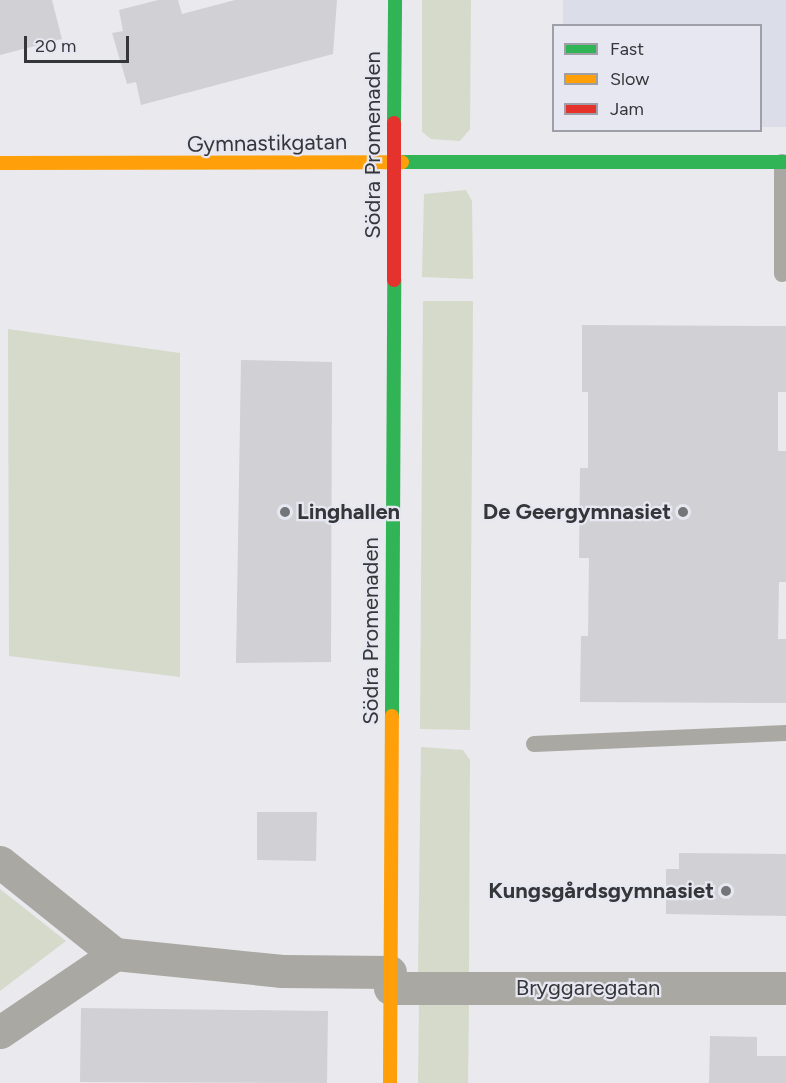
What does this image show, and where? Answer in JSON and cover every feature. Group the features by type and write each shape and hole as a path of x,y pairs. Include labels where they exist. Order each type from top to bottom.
{"main road":[{"name":"Södra Promenaden","path":"390,1083 395,0"},
{"name":"Gymnastikgatan","path":"0,163 784,162"}],"street":[{"path":"0,862 115,954 0,1032"},
{"name":"Bryggaregatan","path":"115,954 390,980 786,988"}],"lane":[{"path":"782,274 784,162"},
{"path":"534,744 786,733"}],"shaded area":[{"path":"422,0 471,0 470,129 460,141 431,139 422,132"},
{"path":"563,0 786,0 786,127 762,127 762,24 563,24"},
{"path":"466,190 472,201 473,279 422,277 424,194"},
{"path":"423,301 473,301 470,730 420,729"},
{"path":"8,329 180,353 180,677 9,656"},
{"path":"421,747 463,750 470,760 469,973 418,972"},
{"path":"0,889 66,941 0,991"},
{"path":"419,1004 469,1005 468,1083 418,1083"}],"building":[{"path":"0,0 52,0 62,39 0,55"},
{"path":"158,0 178,0 182,14 235,0 337,0 333,54 141,105 136,82 127,84 112,33 123,31 119,10"},
{"name":"De Geergymnasiet","path":"582,325 786,326 786,392 778,392 778,451 786,451 786,582 779,582 778,639 786,639 786,703 580,702 581,636 588,636 589,558 579,558 580,468 588,468 588,392 582,392"},
{"name":"Linghallen","path":"241,360 332,362 331,662 236,663"},
{"path":"257,812 317,812 316,861 257,860"},
{"name":"Kungsgårdsgymnasiet","path":"679,853 786,854 786,916 666,914 666,869 679,869"},
{"path":"81,1008 328,1011 327,1083 80,1082"},
{"path":"710,1036 757,1037 757,1056 786,1056 786,1083 709,1083"}],"traffic: fast":[{"path":"394,123 395,0"},
{"path":"402,162 786,162"},
{"path":"392,716 394,280"}],"traffic: slow":[{"path":"0,163 402,162"},
{"path":"390,1083 392,716"}],"traffic: jam":[{"path":"394,123 394,280"}],"place":[{"name":"Linghallen","path":"285,512"},
{"name":"De Geergymnasiet","path":"683,512"},
{"name":"Kungsgårdsgymnasiet","path":"726,891"}]}
